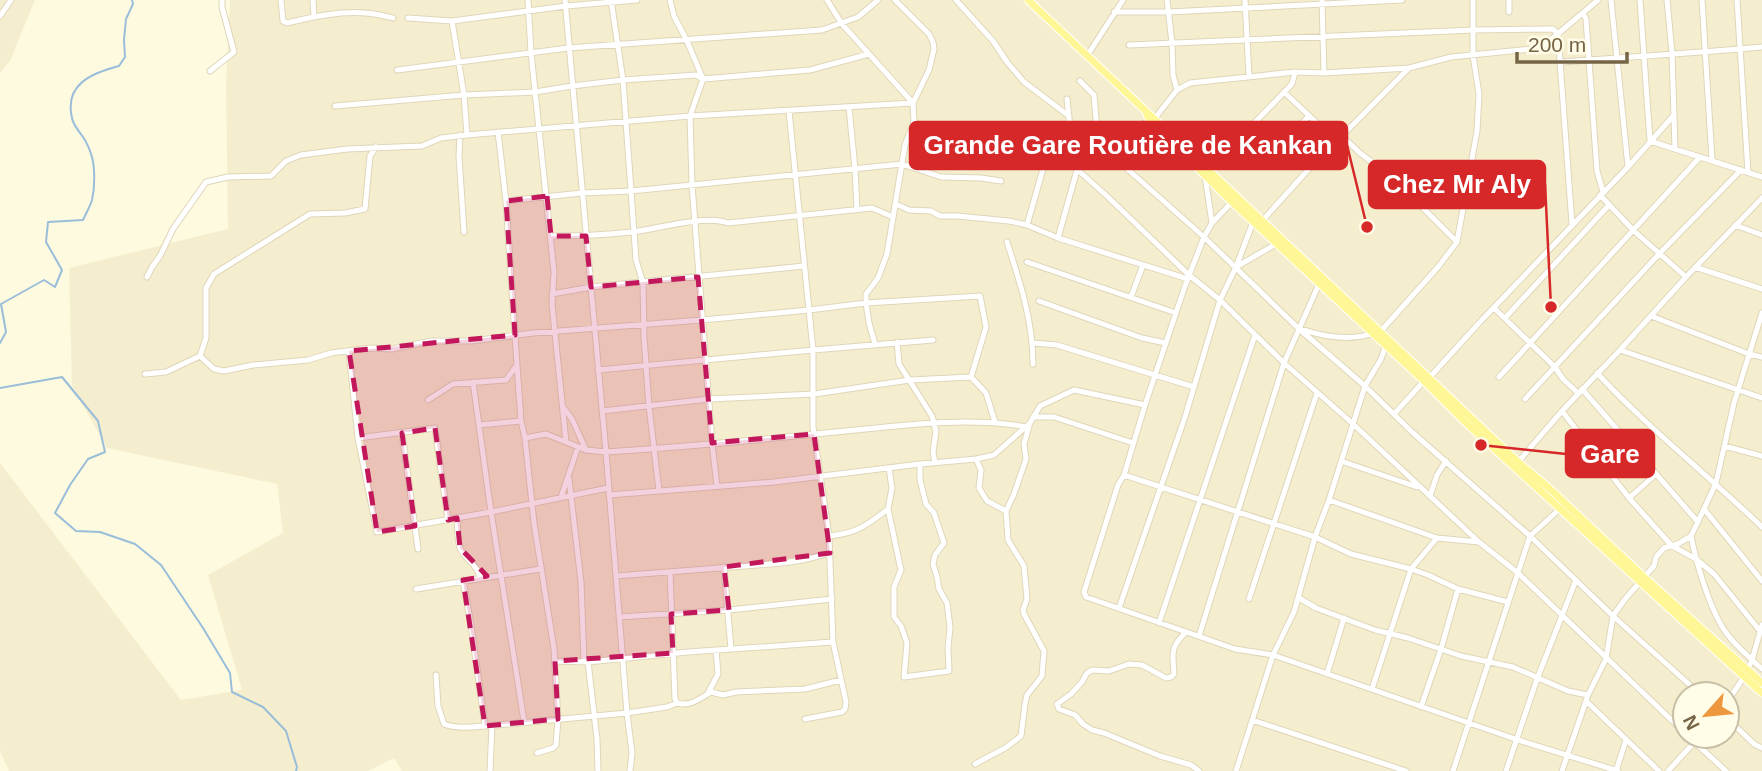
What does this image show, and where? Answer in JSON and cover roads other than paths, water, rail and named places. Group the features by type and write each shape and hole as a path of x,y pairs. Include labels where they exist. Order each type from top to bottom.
{"main road":[{"path":"1028,0 1207,174 1516,464 1642,580 1746,673 1762,684"},
{"path":"1207,174 1231,202 1258,222 1276,244 1319,285 1376,332"},
{"path":"1746,673 1762,693"}],"street":[{"path":"1,12 11,0"},
{"path":"210,71 234,52 222,0"},
{"path":"281,0 283,21 287,23 314,17 367,12 393,18"},
{"path":"313,0 314,17"},
{"path":"527,0 551,236 554,272 552,294 566,442"},
{"path":"408,18 452,21 565,3 637,0"},
{"path":"670,0 674,16 703,79 690,116 692,185 717,486"},
{"path":"827,0 842,24 913,103"},
{"path":"397,70 568,48 821,30 858,17 878,0"},
{"path":"875,344 866,294 878,278 887,254 905,145 915,122 913,103 929,70 934,49 929,34 895,0"},
{"path":"956,0 993,41 1024,82 1069,116"},
{"path":"1087,56 1123,0"},
{"path":"1167,0 1173,75 1177,90"},
{"path":"1245,0 1249,76"},
{"path":"1115,12 1169,12 1322,2 1402,0"},
{"path":"1298,328 1319,335 1352,337 1376,332 1438,267 1457,242 1477,131 1479,94 1473,55 1473,0"},
{"path":"1509,0 1509,12"},
{"path":"1027,225 1043,169 1057,153 1098,143 1152,119 1177,90 1189,83 1295,72 1409,68 1451,57 1542,48 1598,0"},
{"path":"1611,0 1628,167"},
{"path":"1640,0 1650,141"},
{"path":"1667,0 1672,53 1675,149"},
{"path":"1702,0 1712,160"},
{"path":"1737,0 1748,172"},
{"path":"611,1 623,80 636,260 643,283 649,406 659,491"},
{"path":"1322,2 1324,73"},
{"path":"565,3 632,753 630,771"},
{"path":"1583,13 1586,19 1601,194 1634,231 1686,277"},
{"path":"452,21 464,95 463,135 458,156 464,232"},
{"path":"1129,45 1553,29 1558,34 1572,224"},
{"path":"1560,62 1762,47"},
{"path":"335,106 535,92 623,80 696,75 703,79 810,71 869,54"},
{"path":"1119,608 1194,387 1220,300 1258,222 1409,68"},
{"path":"1212,223 1207,174 1292,84 1295,72"},
{"path":"1080,81 1094,95 1098,143 1204,237 1298,328 1530,536 1684,680"},
{"path":"1284,92 1336,141"},
{"path":"1067,99 1072,165"},
{"path":"147,277 173,229 206,182 228,177 271,176 286,161 301,155 347,149 422,146 441,138 463,135 626,121 913,103"},
{"path":"849,107 857,209"},
{"path":"789,111 813,349 814,434 829,536 833,642 846,702 842,712 805,719"},
{"path":"1394,414 1674,115"},
{"path":"1238,140 1264,162 1309,116"},
{"path":"1008,164 1017,145 1031,128 1108,197 1189,277 1220,300 1284,363 1479,542 1518,573 1671,719"},
{"path":"498,132 506,201 522,421 540,569 555,662 558,719 556,745 537,753"},
{"path":"1342,136 1391,177 1457,242"},
{"path":"1650,141 1762,177"},
{"path":"1282,145 1307,171"},
{"path":"145,374 166,372 200,356 206,338 206,288 214,274 310,214 345,213 365,209 370,156 376,147"},
{"path":"1499,377 1700,157"},
{"path":"506,201 902,164 941,177 1001,181"},
{"path":"1058,238 1077,170"},
{"path":"1525,399 1741,170"},
{"path":"1516,464 1580,391 1762,198"},
{"path":"1231,202 1212,223 1204,237 1189,277 1154,375 1124,475 1118,485 1084,592 1086,597 1235,649 1273,655 1518,740 1617,771 1626,740"},
{"path":"896,204 909,210 931,211 940,216 1027,225 1058,238 1189,277"},
{"path":"1505,318 1609,205"},
{"path":"551,236 634,232 696,221 720,219 728,223 872,208 893,217"},
{"path":"1735,225 1762,234"},
{"path":"1007,242 1026,300 1033,343 1033,364"},
{"path":"1236,267 1276,244"},
{"path":"1027,262 1176,313"},
{"path":"1131,298 1143,265"},
{"path":"552,294 590,287 804,266"},
{"path":"1695,267 1762,289"},
{"path":"1199,636 1284,363 1319,285"},
{"path":"200,356 214,369 224,371 253,365 308,360 331,353 371,348 392,349 431,341 472,341 866,303 979,296 986,327 971,377"},
{"path":"1039,301 1142,338 1166,343"},
{"path":"1494,308 1555,367 1563,379 1580,391 1698,522"},
{"path":"1562,771 1587,698 1606,659 1613,616 1654,566 1656,557 1664,548 1691,536 1716,483 1737,391 1762,313"},
{"path":"1651,316 1762,357"},
{"path":"1159,623 1255,335"},
{"path":"598,370 933,340"},
{"path":"897,342 899,364 934,422 935,463"},
{"path":"1033,343 1057,345 1194,387"},
{"path":"1236,771 1273,655 1299,598 1315,537 1365,386 1387,343"},
{"path":"1620,350 1762,398"},
{"path":"349,351 358,438 377,532 570,495 659,491 821,477 976,459 994,455 1029,423 1040,406 1074,390 1145,405"},
{"path":"428,400 453,384 506,380 517,365"},
{"path":"1597,373 1621,400 1762,527"},
{"path":"602,411 709,399 814,394 910,380 971,377 986,393 995,422"},
{"path":"473,382 524,721"},
{"path":"1249,599 1317,393"},
{"path":"562,405 572,419 586,450"},
{"path":"1562,411 1629,498 1672,546 1696,559 1714,574 1761,628 1752,660 1741,681"},
{"path":"526,438 546,434 586,450 606,452 934,422 1029,423 1054,417 1133,443"},
{"path":"479,425 522,421"},
{"path":"975,764 1021,736 1027,695 1042,676 1044,651 1024,614 1027,599 1024,566 1008,540 1006,510 1026,459 1024,444 1029,423"},
{"path":"358,438 435,428 448,520"},
{"path":"401,433 418,549"},
{"path":"1724,446 1762,456"},
{"path":"561,497 578,447"},
{"path":"976,459 981,470 979,488 987,501 1006,510"},
{"path":"1341,461 1420,487"},
{"path":"1430,496 1437,475 1446,461"},
{"path":"889,468 892,488 888,509 901,570 894,587 894,617 901,626 907,643 904,677 949,671 950,627 947,603 939,589 933,564 935,555 944,542 934,513 926,504 919,464"},
{"path":"1629,498 1656,474"},
{"path":"1124,475 1315,537 1352,554 1411,569 1458,589 1508,602"},
{"path":"569,479 598,771"},
{"path":"1329,500 1437,538 1479,542"},
{"path":"1453,771 1530,536 1563,506"},
{"path":"829,536 850,533 864,527 888,509"},
{"path":"1704,509 1762,580"},
{"path":"457,518 460,548 475,565 480,577"},
{"path":"1691,536 1706,589 1721,624 1732,640 1762,669"},
{"path":"1372,689 1411,569 1437,538"},
{"path":"616,576 783,563 830,553"},
{"path":"724,567 731,649"},
{"path":"416,589 540,569"},
{"path":"670,572 677,703"},
{"path":"463,580 489,725 490,771"},
{"path":"1506,771 1537,678 1576,580"},
{"path":"1421,706 1458,589"},
{"path":"1299,598 1344,618 1461,656 1513,667 1587,698 1659,771"},
{"path":"619,617 729,610 832,599"},
{"path":"1327,674 1344,618"},
{"path":"1186,632 1174,648 1174,674 1171,677 1166,678 1142,664 1129,664 1109,671 1092,670 1071,694 1057,704 1059,709 1075,716 1093,730 1191,765 1199,771"},
{"path":"555,662 586,662 833,642"},
{"path":"708,694 718,674 716,650"},
{"path":"436,675 444,724 463,727 627,713 677,703 691,703 714,692 723,695 806,689 841,680"},
{"path":"1252,720 1406,771"},
{"path":"1741,731 1762,748"},
{"path":"1668,771 1688,750"},
{"path":"1704,750 1726,771"}],"waterway":[{"path":"0,343 6,332 1,304 44,280 55,287 62,270 46,242 48,222 83,220 91,203 93,162 87,144 73,121 72,97 82,82 99,72 119,66 125,57 126,19 133,4 132,0"},
{"path":"0,388 62,377 98,421 105,452 88,459 55,513 76,531 100,532 135,544 161,565 230,673 232,692 263,707 286,731 296,771"}],"place":[{"name":"Grande Gare Routière de Kankan","path":"1367,227"},
{"name":"Chez Mr Aly","path":"1551,307"},
{"name":"Gare","path":"1481,445"}]}
